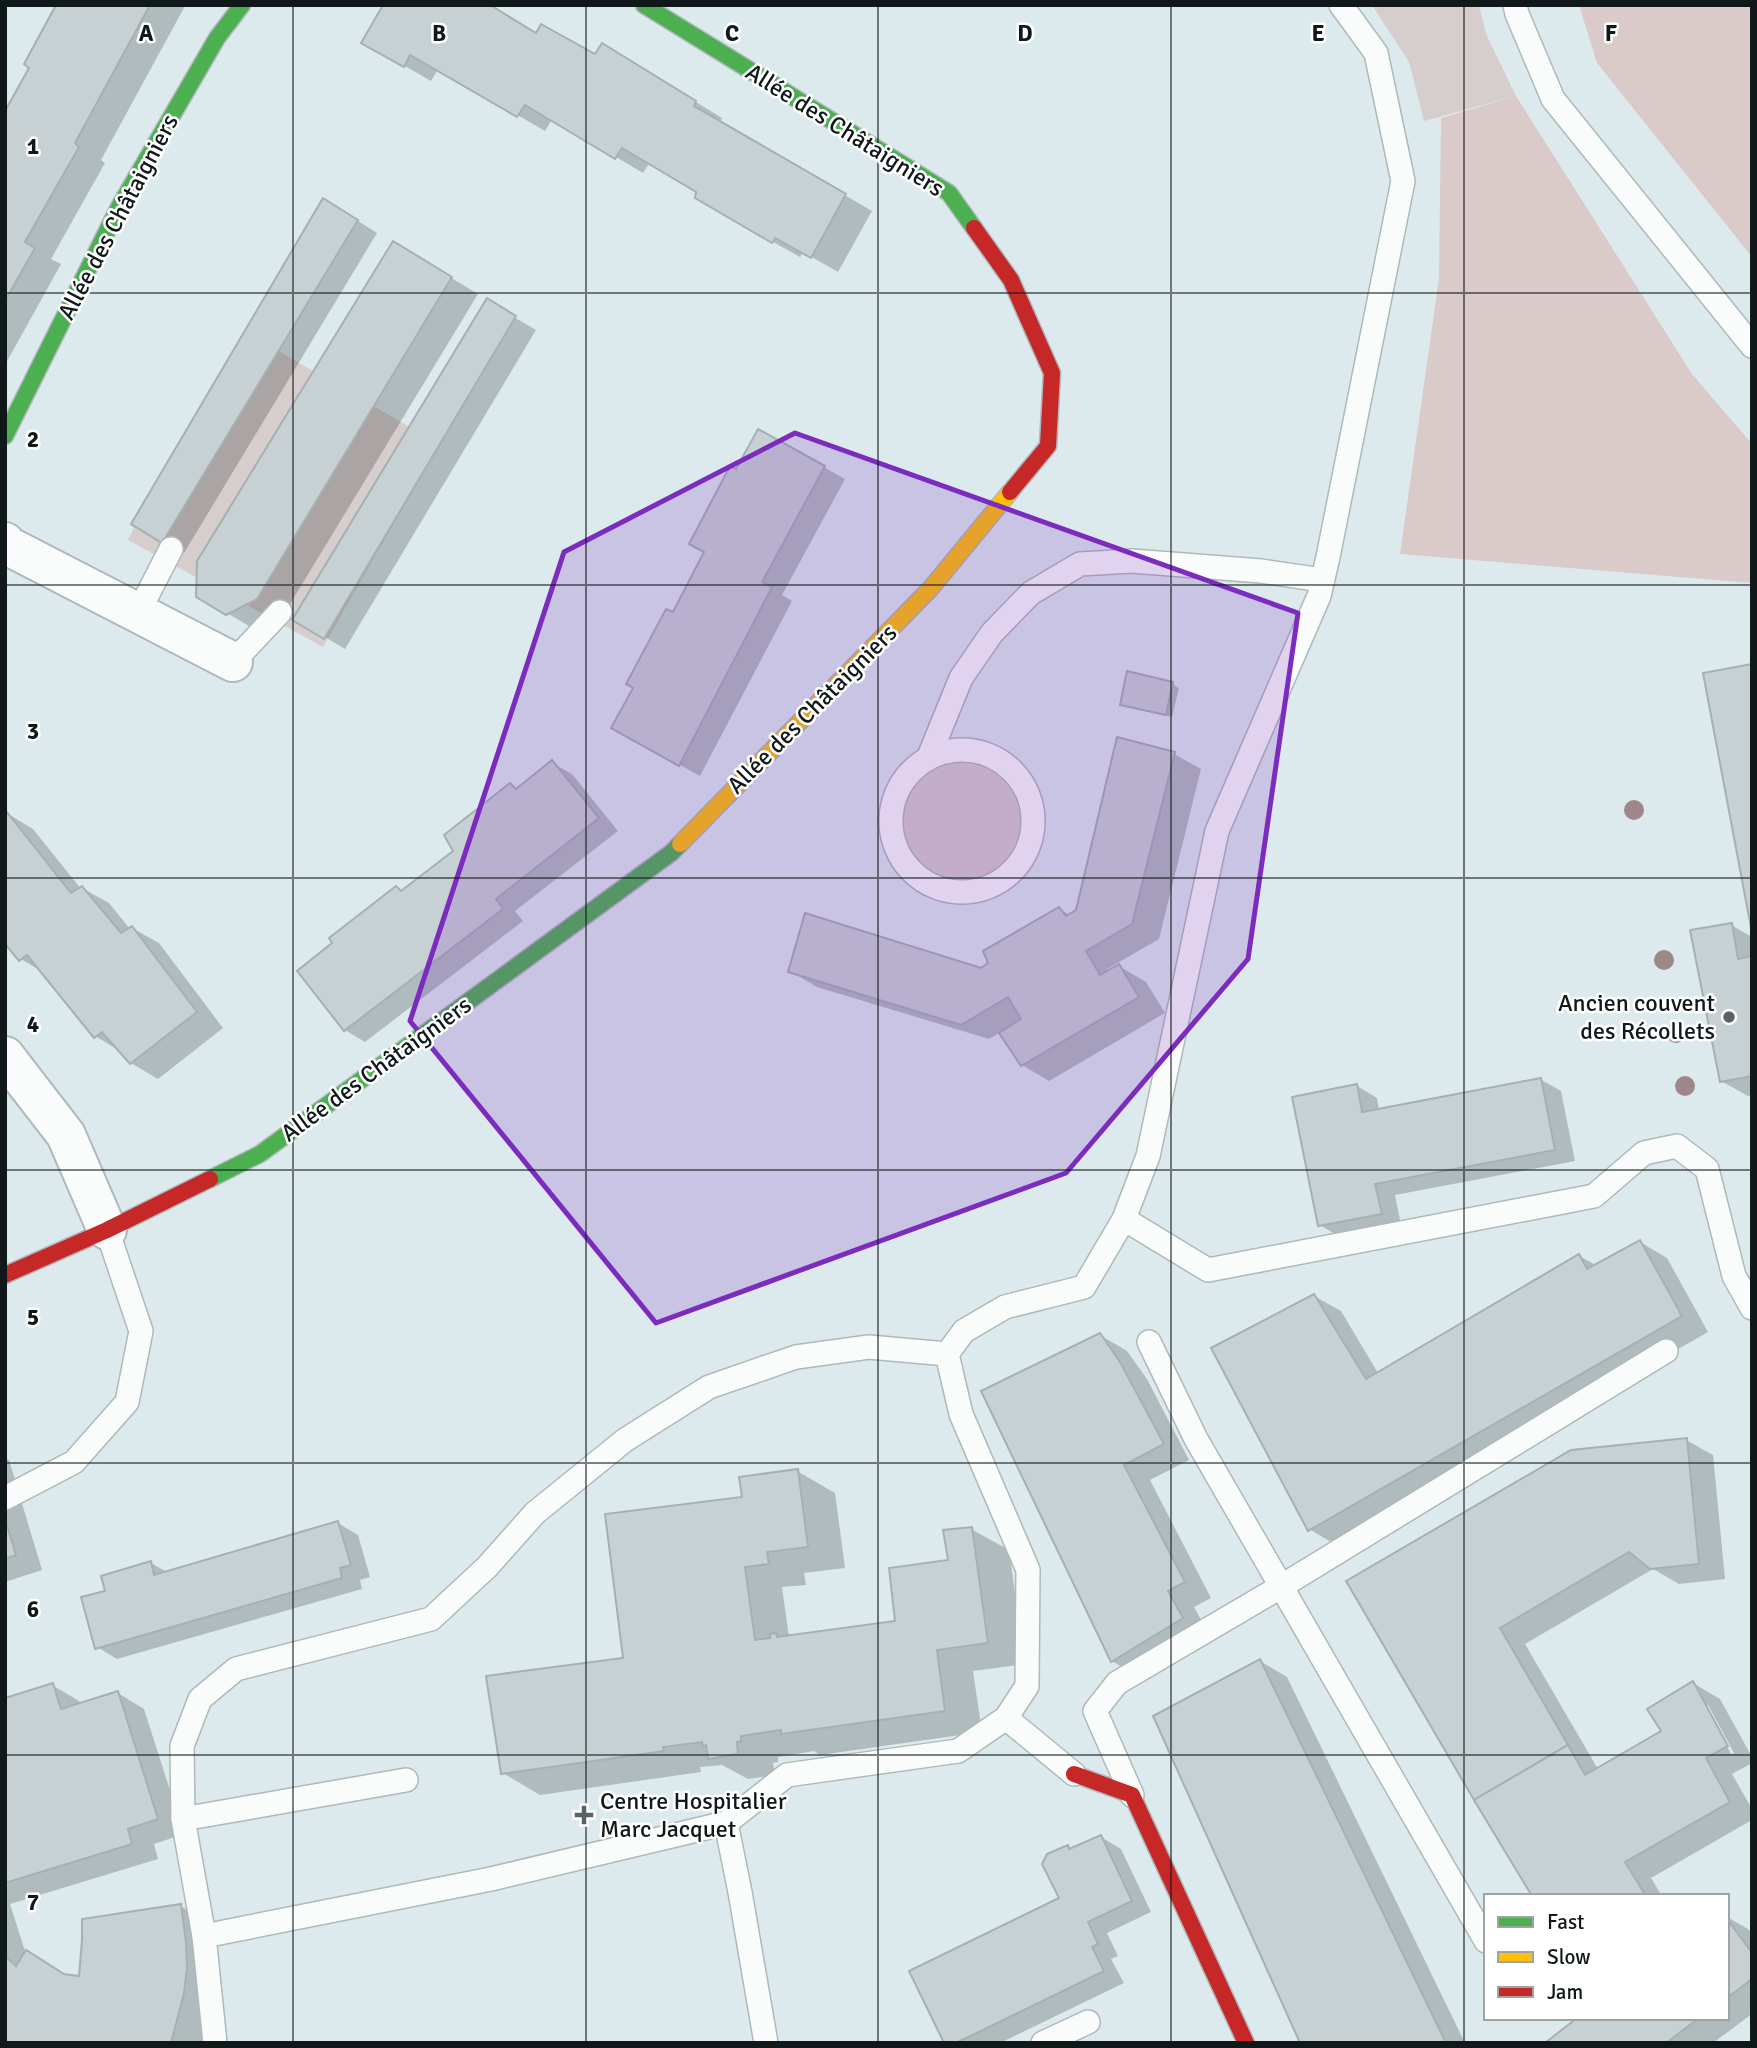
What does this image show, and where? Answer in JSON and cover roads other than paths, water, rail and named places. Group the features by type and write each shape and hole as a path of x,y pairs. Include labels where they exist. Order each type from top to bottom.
{"street":[{"name":"Allée des Châtaigniers","path":"5,436 119,207 217,38 242,5"},
{"name":"Allée des Châtaigniers","path":"5,1275 107,1230 260,1154 671,853 931,588 1048,446 1052,373 1011,280 949,193 644,5"},
{"path":"5,542 6,545 233,662"},
{"path":"5,1056 66,1135 107,1230"},
{"path":"1074,1774 1132,1795 1246,2043"}],"lane":[{"path":"204,1936 491,1880 726,1823 787,1775 958,1751 1006,1718 1027,1686 1028,1570 961,1414 947,1354 964,1331 1004,1307 1084,1287 1124,1219 1148,1156 1217,831 1319,596 1403,181 1376,52 1341,5"},
{"path":"1515,5 1553,99 1752,346"},
{"path":"138,613 171,549"},
{"path":"928,759 943,751 965,749 987,753 1007,765 1022,781 1031,801 1034,824 1029,846 1018,865 1001,881 981,890 959,892 936,888 917,877 902,860 892,839 890,817 895,795 906,776 928,759 961,678 992,633 1031,593 1080,564 1145,562 1261,571 1322,580"},
{"path":"233,662 280,612"},
{"path":"1124,1219 1208,1269 1594,1196 1644,1153 1677,1146 1707,1169 1734,1276 1752,1308"},
{"path":"5,1498 74,1462 127,1402 141,1331 107,1230"},
{"path":"1149,1342 1196,1439 1484,1938"},
{"path":"215,2043 204,1936 183,1819 182,1746 200,1699 236,1669 431,1619 487,1567 535,1513 625,1440 709,1387 796,1357 869,1347 947,1354"},
{"path":"1132,1795 1095,1711 1117,1683 1282,1586 1665,1351"},
{"path":"1006,1718 1074,1774"},
{"path":"183,1819 406,1780"},
{"path":"726,1823 766,2043"},
{"path":"1043,2043 1088,2022"}],"place":[{"name":"Ancien couvent des Récollets","path":"1729,1017"},
{"name":"Centre Hospitalier Marc Jacquet","path":"584,1815"}]}
